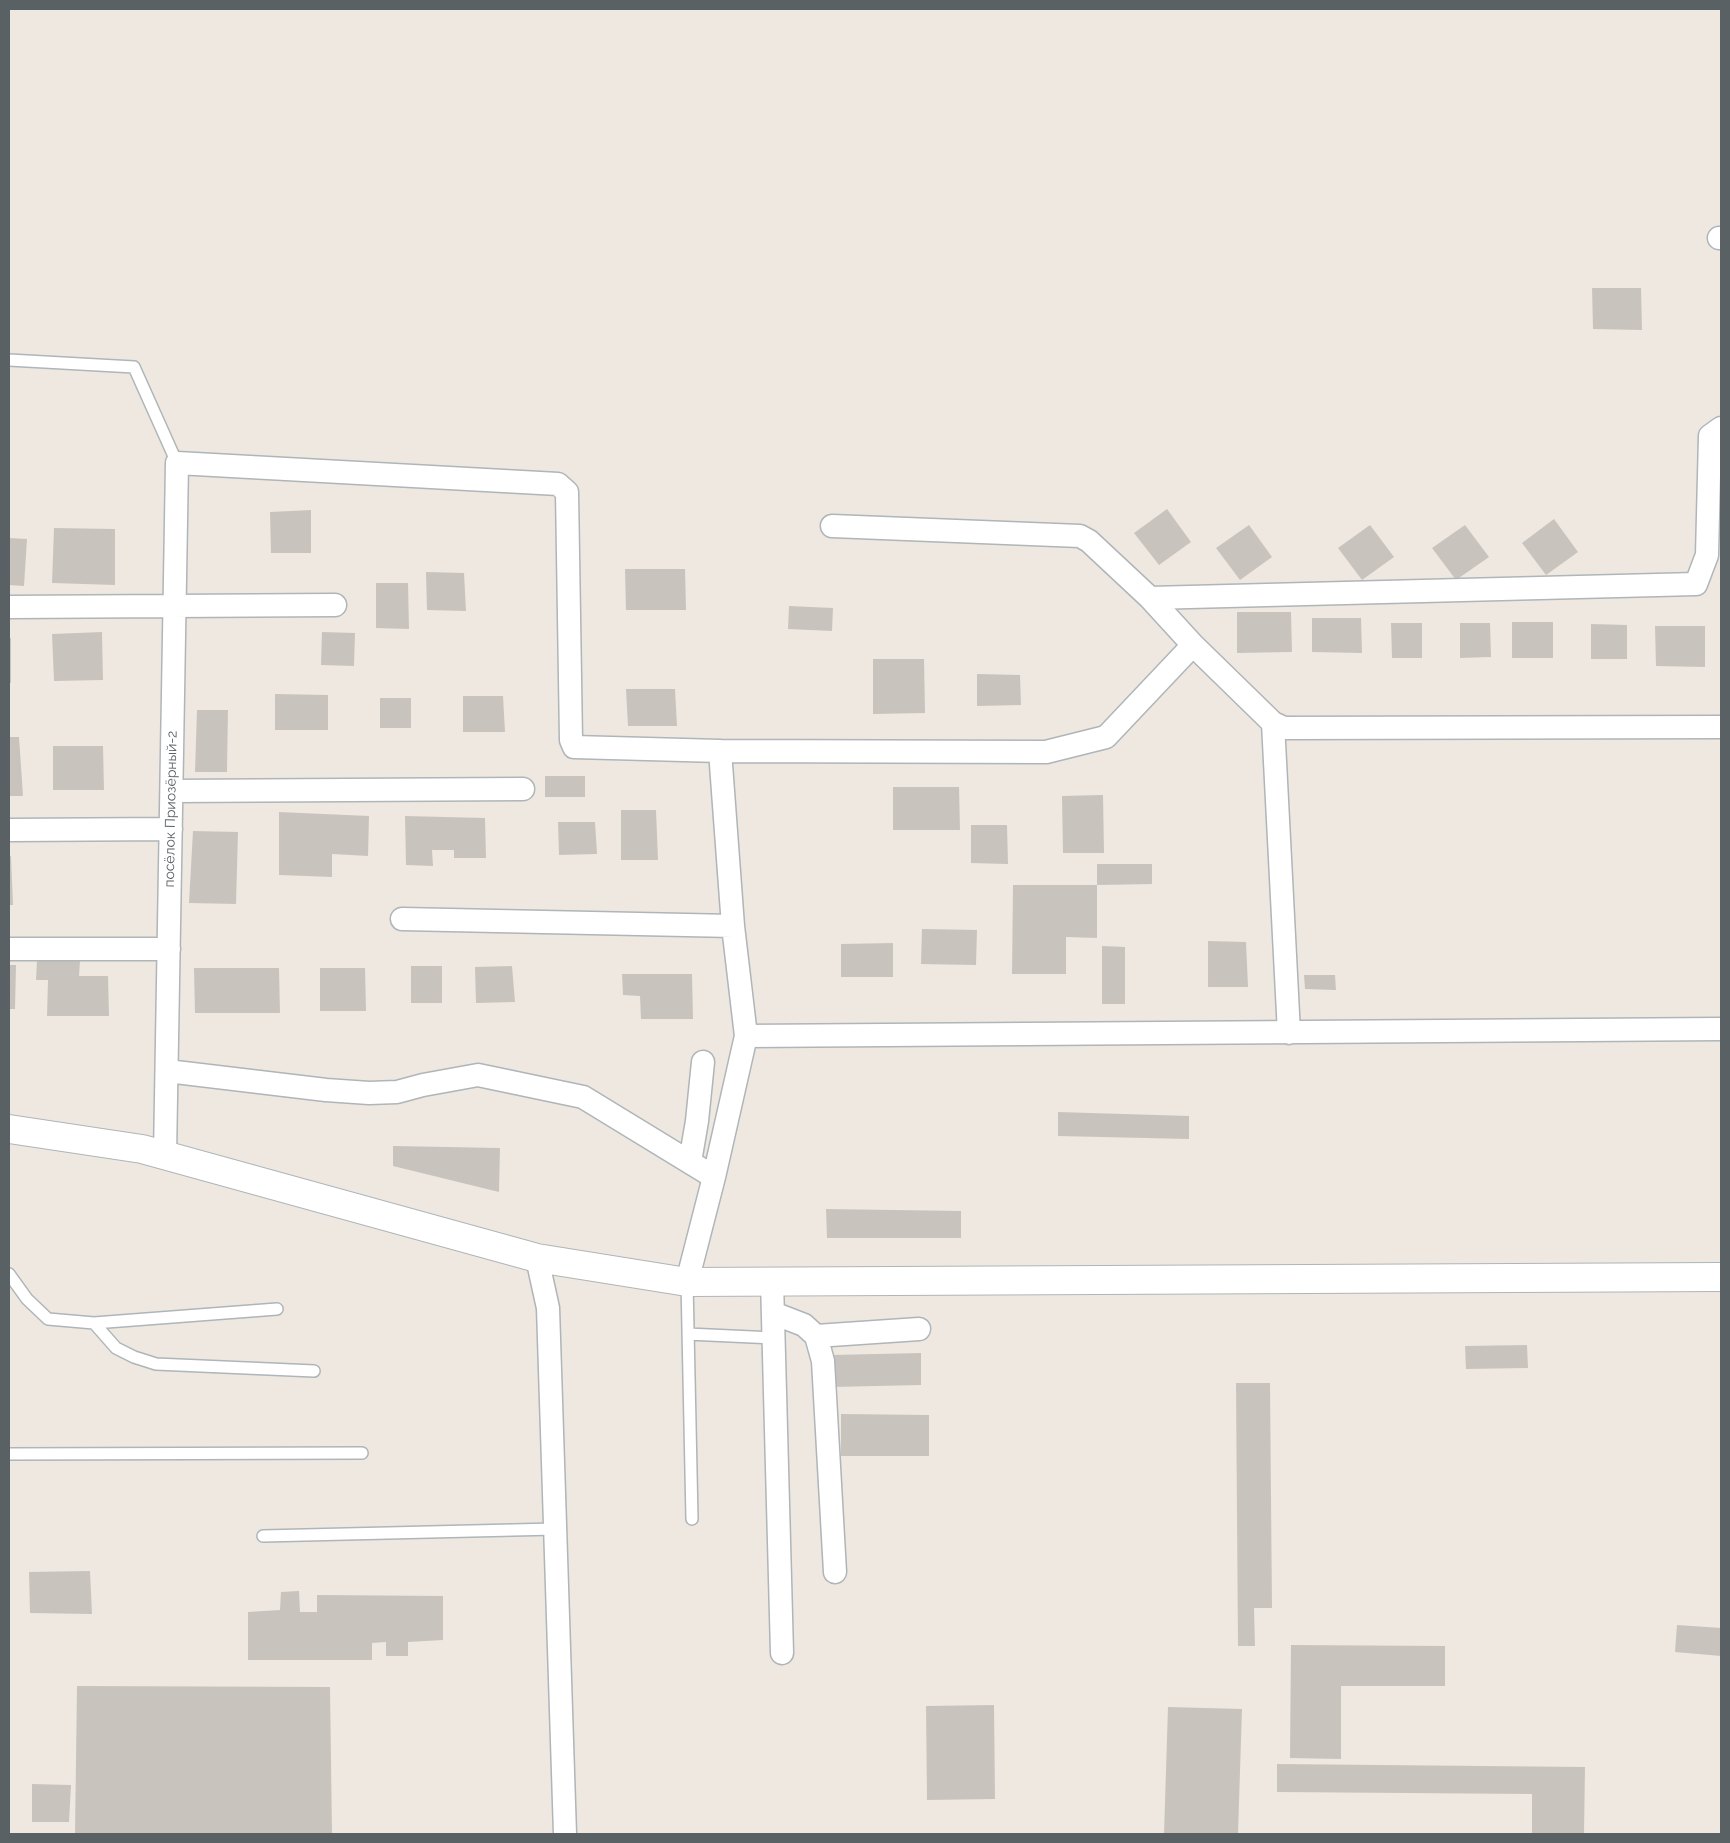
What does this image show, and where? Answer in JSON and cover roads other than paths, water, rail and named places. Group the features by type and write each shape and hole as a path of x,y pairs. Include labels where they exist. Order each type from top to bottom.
{"street":[{"path":"1150,598 1696,584 1707,555 1710,436 1721,428"},
{"name":"посёлок Приозёрный-2","path":"166,1155 177,463"},
{"path":"177,463 558,484 567,492 571,740 574,747 720,751 1046,752 1106,737 1193,645"},
{"path":"832,526 1080,536 1089,541 1150,598 1193,645 1273,722 1284,728 1721,727"},
{"path":"9,607 335,605"},
{"path":"1273,722 1289,1033"},
{"path":"687,1282 714,1177 746,1036 733,926 720,751"},
{"path":"172,792 523,790"},
{"path":"9,830 171,828"},
{"path":"402,919 733,926"},
{"path":"9,949 169,949"},
{"path":"746,1036 1721,1029"},
{"path":"690,1162 697,1121 703,1062"},
{"path":"167,1072 369,1094 397,1092 423,1085 478,1075 583,1097 714,1177"},
{"path":"9,1129 142,1149 537,1258 687,1282 1721,1277"},
{"path":"537,1258 548,1308 565,1834"},
{"path":"772,1281 782,1653"},
{"path":"773,1313 804,1325 816,1336 823,1361 835,1572"},
{"path":"816,1336 919,1330"}],"lane":[{"path":"9,360 134,367 177,463"},
{"path":"9,1274 27,1299 48,1319 94,1323 277,1309"},
{"path":"687,1282 692,1518"},
{"path":"94,1323 116,1348 134,1357 156,1364 314,1372"},
{"path":"688,1334 774,1338"},
{"path":"9,1454 362,1453"},
{"path":"263,1536 555,1529"}]}
